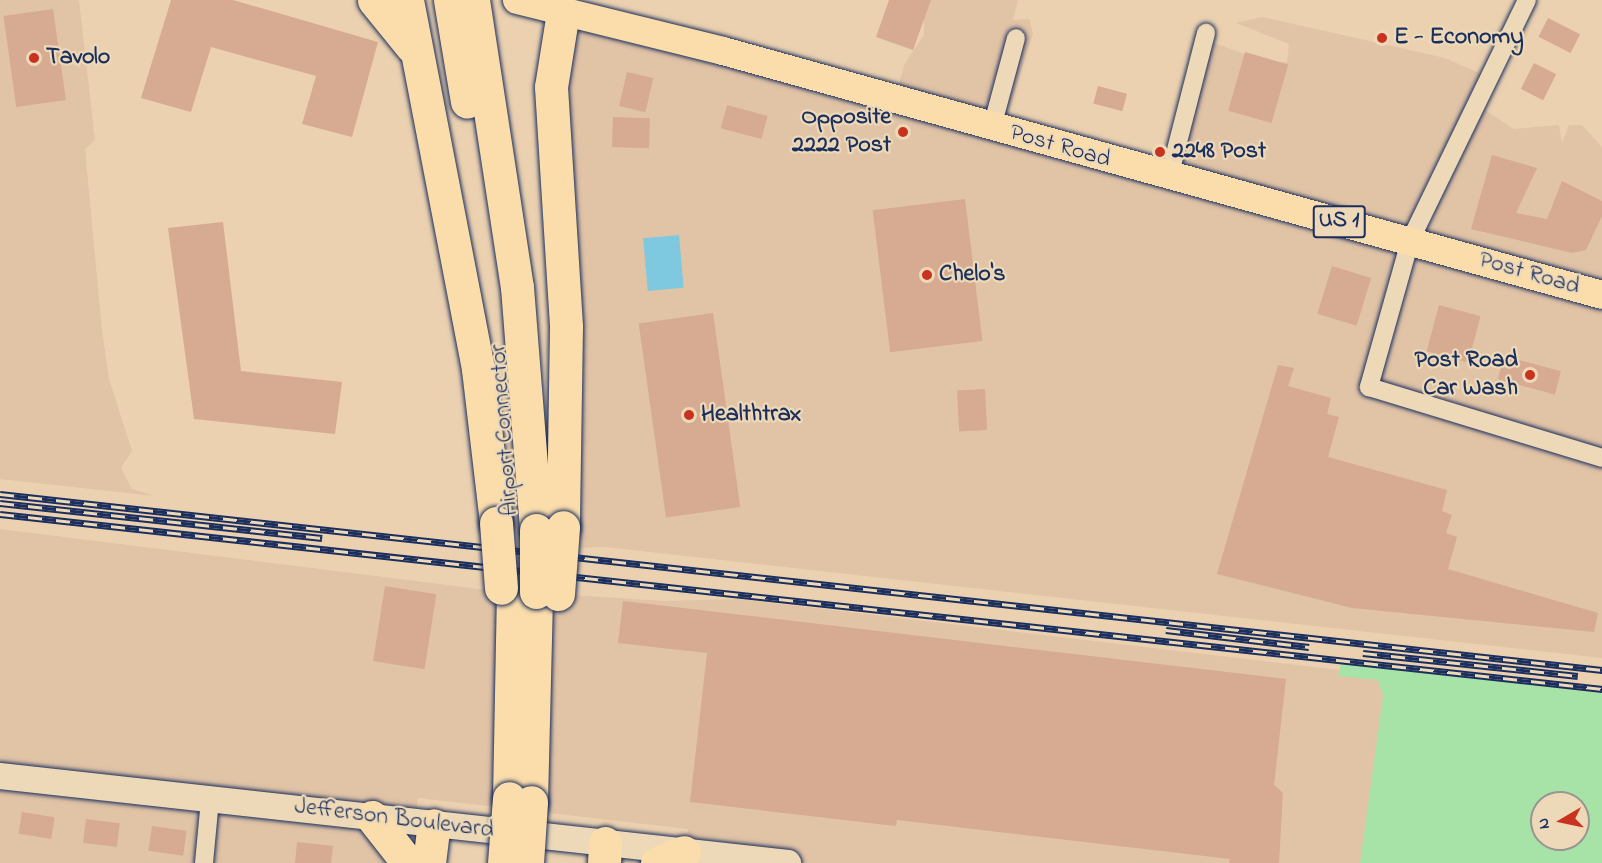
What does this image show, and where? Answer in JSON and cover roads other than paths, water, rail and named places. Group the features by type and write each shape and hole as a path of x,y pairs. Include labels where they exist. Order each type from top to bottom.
{"highway":[{"path":"374,0 416,54"},
{"path":"407,0 478,369 526,526"},
{"path":"524,795 551,682 527,591 526,526 566,327 551,87 563,12"},
{"name":"Airport Connector","path":"464,14 494,279 526,526 527,591 513,692 524,795 527,863"},
{"name":"Airport Connector","path":"504,863 524,795"},
{"path":"372,817 408,863"},
{"path":"429,863 434,825"}],"main road":[{"name":"Post Road","path":"517,0 723,51 1169,177 1602,295"},
{"name":"Jefferson Boulevard","path":"0,776 372,817 604,853 788,863"}],"street":[{"path":"1527,0 1410,241 1369,387 1602,458"},
{"path":"1169,177 1206,33"},
{"path":"992,127 1016,38"},
{"path":"204,863 210,798"}],"water":[{"path":"679,235 684,288 648,291 643,238"}],"railway":[{"path":"0,494 1602,670"},
{"path":"0,503 322,538"},
{"path":"0,514 1602,689"},
{"path":"1166,630 1309,647"},
{"path":"1363,653 1578,676"}],"place":[{"name":"E - Economy","path":"1382,38"},
{"name":"Tavolo","path":"34,58"},
{"name":"Opposite 2222 Post","path":"903,132"},
{"name":"2248 Post","path":"1160,152"},
{"name":"Chelo's","path":"927,275"},
{"name":"Post Road Car Wash","path":"1530,375"},
{"name":"Healthtrax","path":"689,415"}]}
